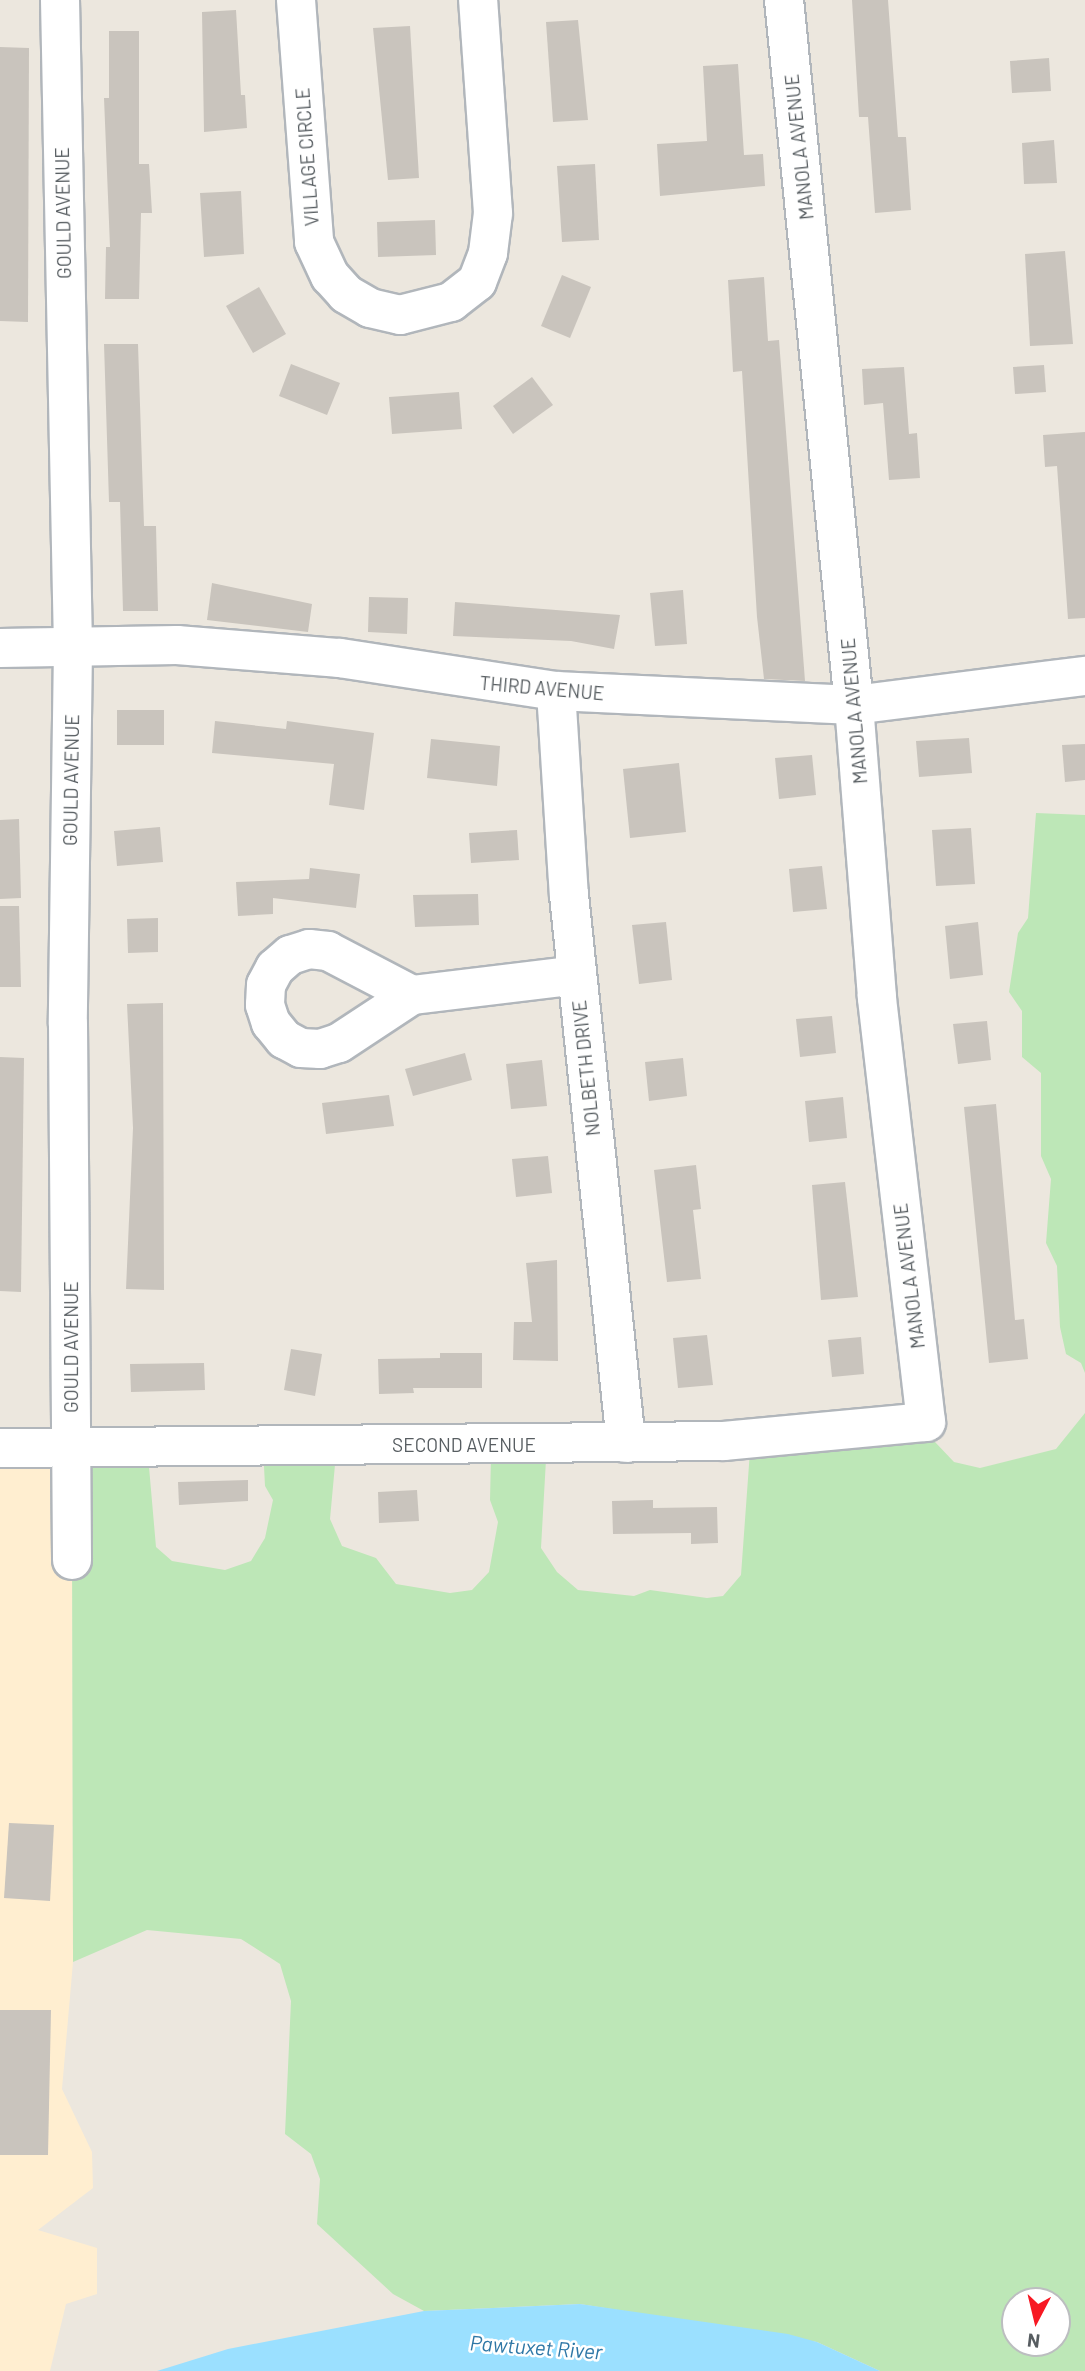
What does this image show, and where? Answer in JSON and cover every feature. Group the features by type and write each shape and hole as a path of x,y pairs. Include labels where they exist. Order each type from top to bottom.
{"street":[{"name":"GOULD AVENUE","path":"61,0 73,647 68,1024 72,1560"},
{"name":"VILLAGE CIRCLE","path":"296,0 314,242 330,276 346,294 370,308 400,315 451,302 477,282 488,253 493,213 478,0"},
{"name":"MANOLA AVENUE","path":"784,0 854,705 877,997 926,1422"},
{"name":"THIRD AVENUE","path":"0,648 177,645 340,658 556,691 854,705 1085,676"},
{"name":"NOLBETH DRIVE","path":"556,691 577,975 626,1443"},
{"path":"412,995 577,975"},
{"name":"SECOND AVENUE","path":"0,1448 724,1441 926,1422"}],"shaded area":[{"path":"0,1448 65,1448 72,1526 73,1962 62,2089 92,2152 93,2188 38,2230 97,2248 97,2294 66,2304 50,2371 0,2371"}],"green space":[{"path":"1036,813 1085,815 1085,1373 1081,1363 1066,1354 1060,1327 1057,1266 1046,1243 1051,1179 1041,1156 1041,1073 1022,1057 1022,1011 1009,992 1018,933 1028,918"},
{"path":"1085,1413 1085,2371 880,2371 817,2342 580,2304 424,2311 393,2294 317,2224 320,2179 311,2154 285,2134 291,2001 280,1964 241,1939 147,1930 73,1962 72,1526 65,1448 147,1444 156,1547 172,1561 225,1570 251,1561 265,1538 273,1500 265,1486 263,1447 337,1443 330,1519 342,1546 376,1558 396,1584 450,1593 472,1590 489,1572 498,1522 490,1500 491,1456 547,1442 541,1548 557,1572 578,1590 634,1596 650,1590 707,1598 723,1596 741,1575 750,1451 916,1422 954,1462 980,1468 1056,1449"}],"water":[{"name":"Pawtuxet River","path":"580,2304 788,2334 817,2342 880,2371 157,2371 228,2349 424,2311"}],"building":[{"path":"852,0 888,0 898,137 906,137 911,210 875,213 868,117 859,117"},
{"path":"236,10 241,95 245,95 247,128 204,132 202,12"},
{"path":"578,20 588,120 553,122 546,22"},
{"path":"410,26 419,178 388,180 373,28"},
{"path":"109,31 139,31 139,164 149,164 152,213 141,213 139,299 105,299 106,247 110,247 104,98 109,98"},
{"path":"0,47 29,48 28,322 0,321"},
{"path":"1049,58 1051,91 1012,93 1010,61"},
{"path":"738,64 744,155 763,154 765,186 660,196 657,144 707,141 703,66"},
{"path":"1054,140 1057,183 1024,184 1022,143"},
{"path":"595,164 599,240 562,242 557,166"},
{"path":"241,191 244,254 204,257 200,193"},
{"path":"435,220 436,255 378,257 377,222"},
{"path":"1065,251 1073,344 1030,346 1025,254"},
{"path":"562,275 591,287 570,338 541,326"},
{"path":"764,277 768,341 779,340 805,681 764,679 757,617 742,371 733,372 728,280"},
{"path":"259,287 286,334 253,353 226,306"},
{"path":"104,344 138,344 144,526 156,526 158,611 123,611 120,502 109,502"},
{"path":"291,364 340,383 327,415 279,396"},
{"path":"1044,365 1046,392 1015,394 1013,367"},
{"path":"904,367 909,434 917,433 920,478 889,480 883,403 864,405 862,369"},
{"path":"532,377 553,405 513,434 493,406"},
{"path":"459,392 462,429 392,434 389,397"},
{"path":"1085,432 1085,618 1068,619 1057,466 1045,467 1043,435"},
{"path":"212,583 312,604 308,632 207,620"},
{"path":"683,590 687,644 655,646 650,593"},
{"path":"369,597 408,598 407,634 368,632"},
{"path":"455,602 620,615 614,649 571,641 453,636"},
{"path":"117,710 164,710 164,745 117,745"},
{"path":"215,721 286,729 287,721 374,733 364,810 329,805 334,764 212,753"},
{"path":"969,738 972,773 919,777 916,741"},
{"path":"431,739 500,746 497,786 427,778"},
{"path":"1085,744 1085,780 1065,782 1062,745"},
{"path":"812,755 816,795 779,799 775,758"},
{"path":"679,763 686,832 630,838 623,769"},
{"path":"19,819 21,898 0,899 0,820"},
{"path":"160,827 163,862 117,866 114,831"},
{"path":"971,828 975,884 936,886 932,830"},
{"path":"517,830 519,860 471,863 469,833"},
{"path":"822,866 827,909 793,912 789,869"},
{"path":"310,868 360,874 356,908 273,898 273,914 238,916 236,882 309,879"},
{"path":"478,894 479,925 415,927 413,895"},
{"path":"0,906 19,906 21,987 0,987"},
{"path":"158,918 158,952 128,953 127,919"},
{"path":"666,922 672,980 639,984 632,925"},
{"path":"978,922 983,975 950,979 945,926"},
{"path":"163,1003 164,1290 126,1289 133,1128 127,1004"},
{"path":"832,1016 836,1053 800,1057 796,1019"},
{"path":"987,1021 991,1060 958,1064 953,1024"},
{"path":"465,1053 472,1080 413,1096 405,1069"},
{"path":"0,1057 24,1058 21,1292 0,1291"},
{"path":"683,1058 687,1096 649,1101 645,1062"},
{"path":"542,1060 547,1106 511,1109 506,1064"},
{"path":"389,1095 394,1126 326,1134 322,1103"},
{"path":"843,1097 847,1138 809,1142 805,1101"},
{"path":"996,1104 1015,1320 1024,1319 1028,1359 989,1363 964,1107"},
{"path":"548,1156 552,1193 516,1197 512,1159"},
{"path":"696,1165 701,1209 693,1210 701,1279 667,1282 654,1170"},
{"path":"845,1182 858,1297 821,1300 812,1185"},
{"path":"557,1260 558,1361 513,1360 514,1322 532,1322 526,1263"},
{"path":"707,1335 713,1385 678,1388 673,1338"},
{"path":"861,1337 864,1374 832,1377 828,1340"},
{"path":"291,1349 322,1354 315,1396 284,1390"},
{"path":"440,1353 482,1353 482,1388 413,1388 414,1393 379,1394 378,1359 440,1358"},
{"path":"204,1363 205,1390 131,1392 130,1364"},
{"path":"248,1480 248,1501 179,1505 178,1482"},
{"path":"417,1490 419,1521 379,1523 378,1492"},
{"path":"653,1500 653,1508 717,1507 718,1543 691,1544 691,1533 613,1534 612,1501"},
{"path":"9,1823 54,1825 50,1901 4,1898"},
{"path":"0,2010 51,2010 48,2155 0,2155"}]}
